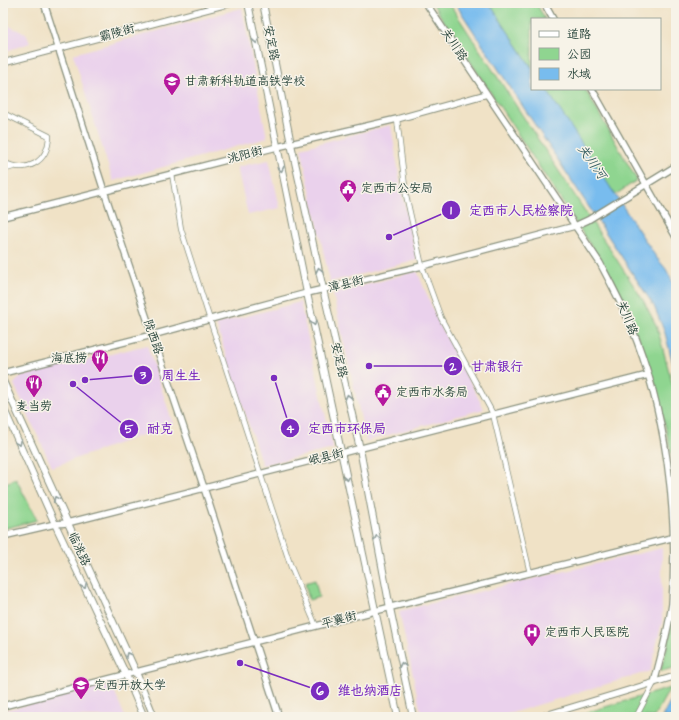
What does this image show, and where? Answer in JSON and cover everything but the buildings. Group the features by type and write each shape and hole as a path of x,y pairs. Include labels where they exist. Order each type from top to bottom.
{"main road":[{"name":"安定路","path":"248,3 307,293 398,717"},
{"name":"安定路","path":"263,3 291,144 360,449 390,608 413,717"},
{"name":"临洮路","path":"3,381 136,672 154,717"},
{"name":"临洮路","path":"3,407 144,717"}],"street":[{"name":"陇西路","path":"44,3 104,191 279,717"},
{"name":"霸陵街","path":"3,63 232,3"},
{"name":"关川路","path":"426,3 600,263 631,326 648,375 657,402 668,454 674,502 675,537 675,576 672,604 663,652 654,683"},
{"path":"544,3 552,18"},
{"path":"593,90 676,237"},
{"name":"洮阳街","path":"3,216 277,147 397,119 487,94"},
{"path":"3,113 49,136 49,144 43,157 35,164 3,170"},
{"path":"397,119 406,195 422,266 441,318 493,414 530,573"},
{"path":"3,162 13,167"},
{"name":"漳县街","path":"3,373 210,320 307,293 422,266 575,226 637,191 676,166"},
{"path":"172,174 181,229 291,567 316,626"},
{"name":"岷县街","path":"3,536 55,524 67,523 648,375"},
{"name":"平襄街","path":"3,706 375,611 675,537"},
{"path":"540,717 676,676"},
{"path":"636,717 654,683"},
{"path":"3,711 4,717"}],"shaded area":[{"name":"甘肃新科轨道高铁学校","path":"242,8 267,138 113,181 73,54"},
{"path":"3,23 26,34 30,43 3,52"},
{"path":"391,125 401,189 417,260 330,282 301,148"},
{"path":"269,160 280,208 248,215 237,167"},
{"path":"417,271 437,319 484,409 366,441 333,294"},
{"path":"300,302 333,449 262,465 216,324"},
{"path":"147,345 173,424 52,467 14,384 20,377"},
{"name":"定西市人民医院","path":"662,548 662,622 650,671 498,717 422,717 399,611"},
{"name":"定西开放大学","path":"102,685 114,690 125,717 9,717 7,710"}],"green space":[{"path":"432,3 449,3 643,300 657,327 676,398 676,503 672,457 656,385 643,349 612,278"},
{"path":"489,3 536,3 544,18 531,18 531,66"},
{"path":"547,90 586,90 637,180 615,195"},
{"path":"16,479 37,520 3,529 3,484"},
{"path":"315,580 319,597 309,600 305,583"},
{"path":"676,597 676,667 662,671 661,669 669,640"},
{"path":"670,688 654,717 571,717"}],"water":[{"name":"关川河","path":"455,3 489,3 531,66 531,90 547,90 656,257 666,269 676,289 676,375 665,333 654,306"},
{"path":"676,691 676,717 662,717"}],"place":[{"name":"甘肃新科轨道高铁学校","path":"172,96"},
{"name":"定西市公安局","path":"348,203"},
{"name":"定西市人民检察院","path":"389,237"},
{"name":"甘肃银行","path":"369,366"},
{"name":"海底捞","path":"100,373"},
{"name":"定西市环保局","path":"274,378"},
{"name":"周生生","path":"85,380"},
{"name":"耐克","path":"73,384"},
{"name":"麦当劳","path":"34,398"},
{"name":"定西市水务局","path":"383,407"},
{"name":"定西市人民医院","path":"532,647"},
{"name":"维也纳酒店","path":"240,663"},
{"name":"定西开放大学","path":"81,700"}]}
